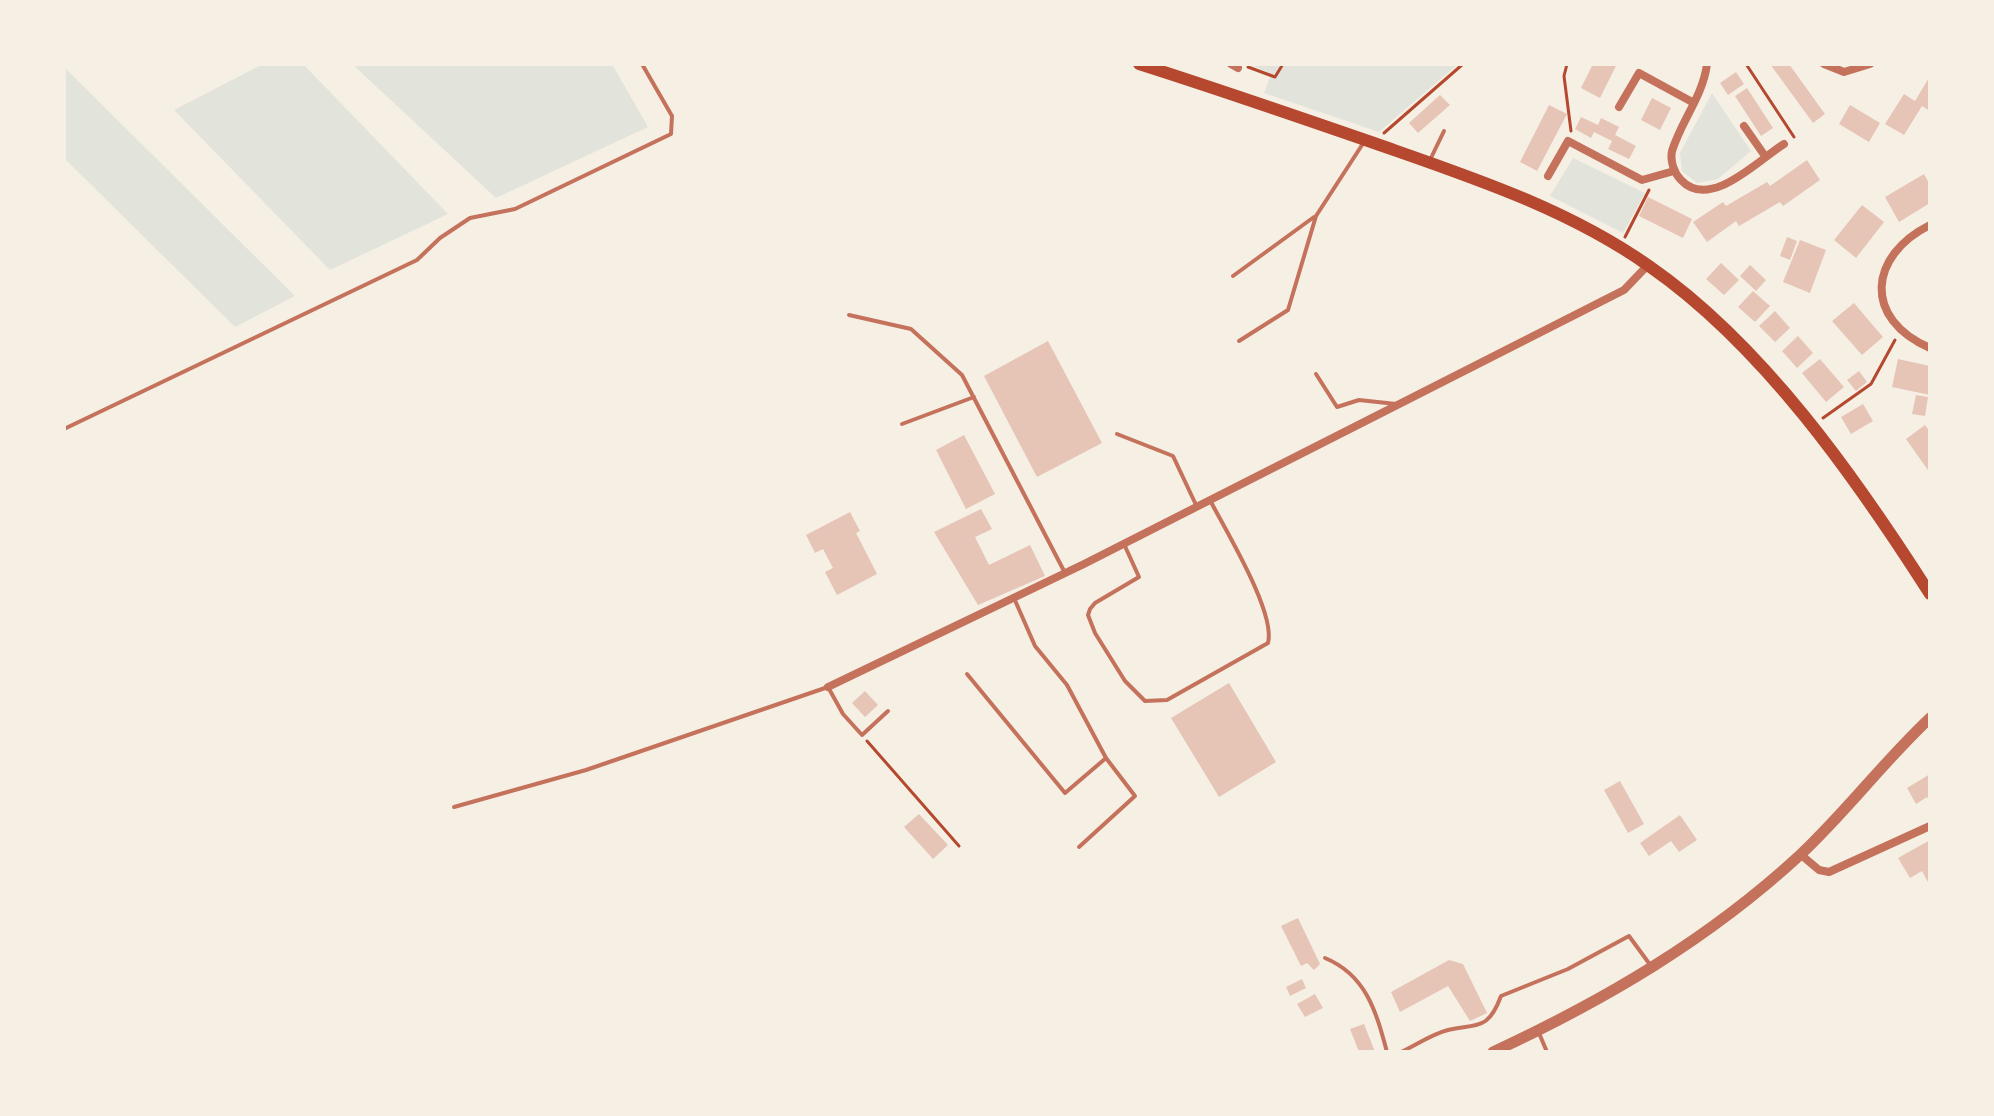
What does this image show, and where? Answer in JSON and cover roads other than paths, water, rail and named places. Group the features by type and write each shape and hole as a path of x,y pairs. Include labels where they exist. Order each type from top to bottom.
{"main road":[{"path":"1139,64 1429,162 1549,210 1648,265 1732,335 1810,427 1930,594"}],"street":[{"path":"1707,64 1673,150 1674,171 1690,188 1707,191 1726,183 1784,144"},
{"path":"1824,64 1837,71 1870,64"},
{"path":"1619,107 1639,73 1694,103"},
{"path":"1744,126 1765,156"},
{"path":"1548,176 1568,141 1639,179 1654,179 1674,171"},
{"path":"1930,225 1895,249 1883,273 1884,304 1900,331 1930,348"},
{"path":"828,687 1124,544 1624,290 1648,265"},
{"path":"1493,1052 1653,968 1712,928 1800,854 1930,718"},
{"path":"1800,854 1819,870 1829,872 1930,826"}],"lane":[{"path":"64,429 417,260 440,238 470,218 515,209 671,134 672,116 642,64"},
{"path":"1429,162 1444,131"},
{"path":"1233,276 1316,216 1369,142"},
{"path":"1239,341 1288,310 1316,216"},
{"path":"849,315 911,329 962,375 1065,573"},
{"path":"1316,374 1337,407 1359,400 1398,404"},
{"path":"902,424 974,397"},
{"path":"1117,434 1173,456 1197,507"},
{"path":"1124,544 1139,577 1095,603 1088,615 1089,622 1133,692 1145,701 1167,700 1268,643 1263,609 1210,500"},
{"path":"1014,598 1035,646 1067,685 1106,758 1135,796 1079,847"},
{"path":"967,674 1065,793 1106,758"},
{"path":"454,807 586,770 828,687 843,714 862,735 888,711"},
{"path":"1401,1052 1447,1030 1472,1029 1491,1019 1501,996 1568,969 1629,936 1653,968"},
{"path":"1325,958 1347,967 1367,994 1387,1052"},
{"path":"1538,1031 1547,1052"}]}
